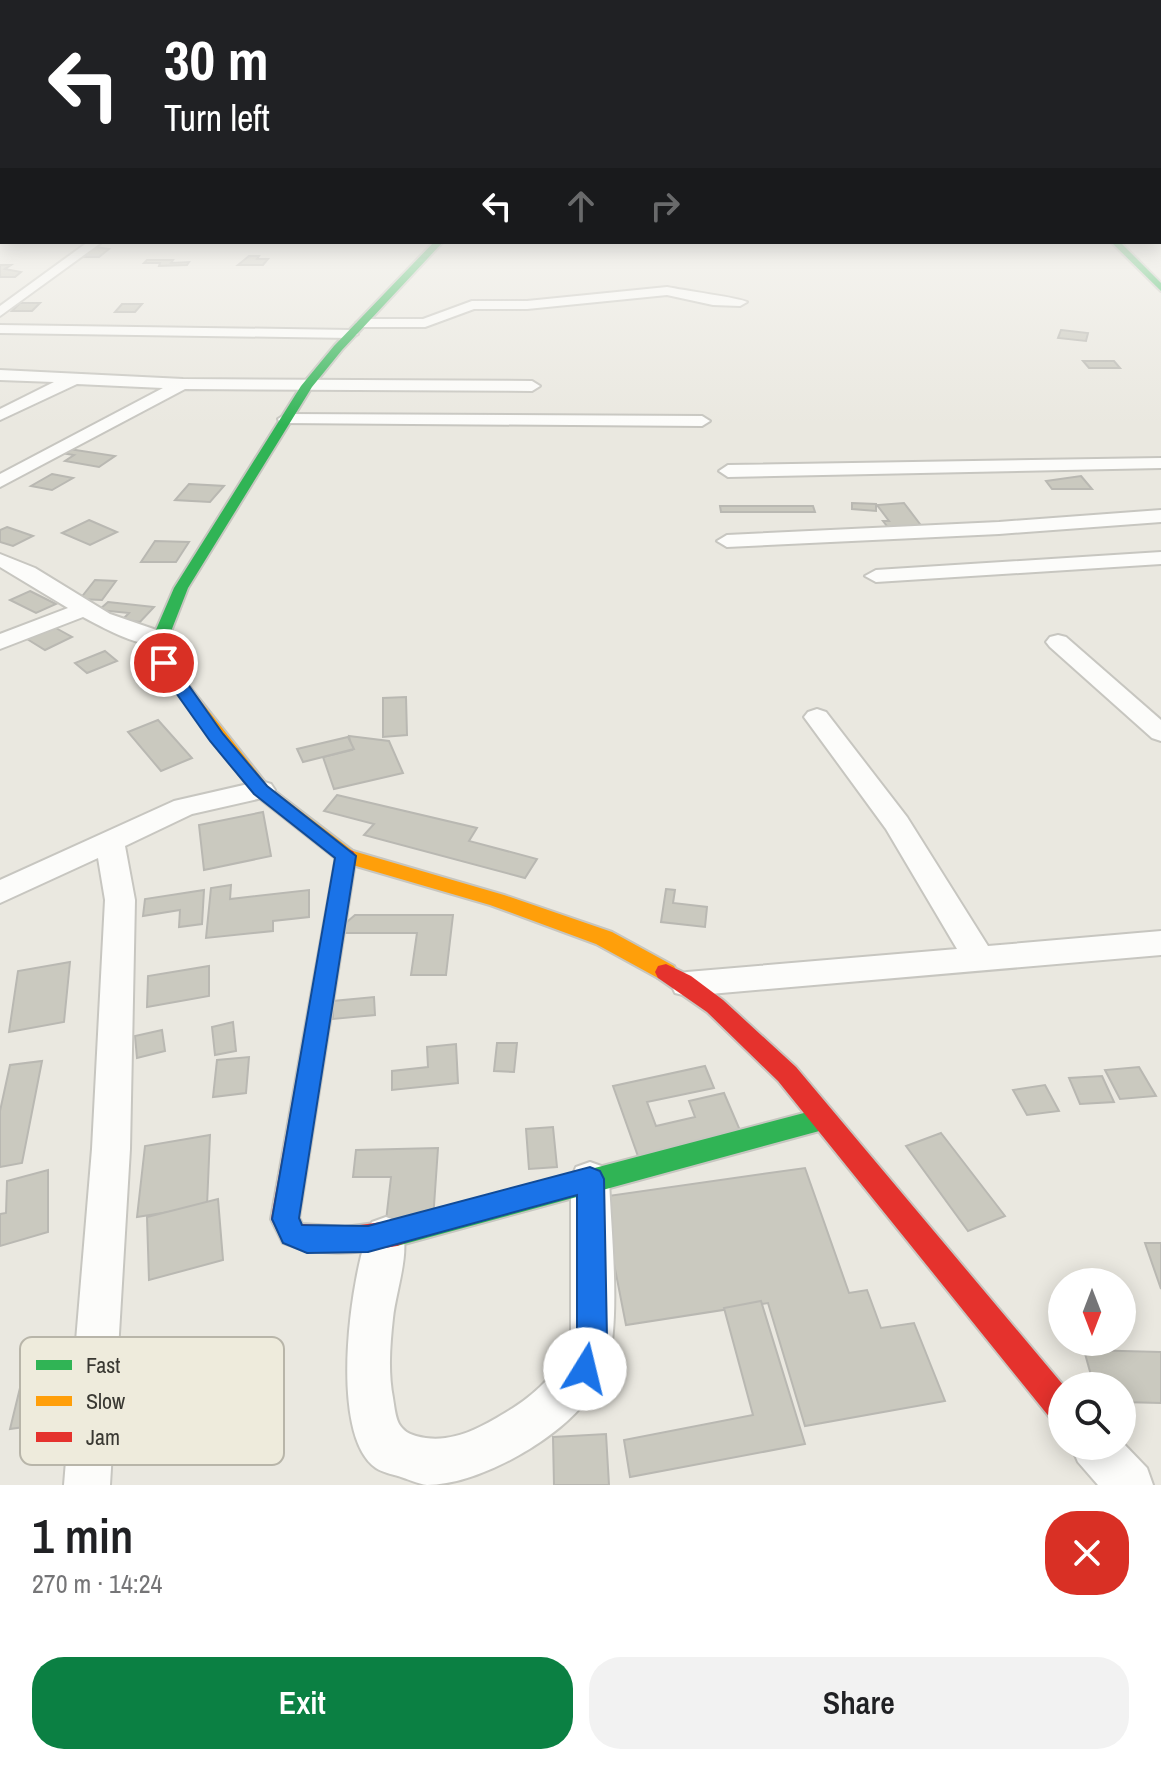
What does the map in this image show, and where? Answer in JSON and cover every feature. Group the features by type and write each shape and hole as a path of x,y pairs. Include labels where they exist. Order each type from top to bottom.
{"street":[{"path":"0,312 37,286"},
{"path":"401,286 327,358 286,419 181,588 160,639 164,663 217,738 261,790 346,856 553,918 604,938 687,984 746,1033 787,1074 1048,1391"},
{"path":"11,289 33,289"},
{"path":"0,329 357,329 425,323 472,305 527,305 667,291 713,301 740,302"},
{"path":"0,375 183,384 532,386"},
{"path":"0,415 72,380"},
{"path":"0,481 183,384"},
{"path":"286,419 702,421"},
{"path":"728,471 1161,463"},
{"path":"727,541 999,528 1161,516"},
{"path":"876,576 1161,558"},
{"path":"2,562 25,570 85,609 120,627 160,639"},
{"path":"0,642 85,609"},
{"path":"1058,642 1161,733"},
{"path":"817,717 897,824 978,957"},
{"path":"0,892 184,807 261,790"},
{"path":"98,1337 111,1149 120,900 110,840"},
{"path":"346,856 285,1219 293,1234 307,1240 352,1240 386,1235 823,1119"},
{"path":"687,984 1161,943"},
{"path":"386,1235 372,1317 367,1376 377,1435 391,1451 430,1463 483,1453 547,1412 585,1369 592,1339 590,1179"},
{"path":"1107,1460 1130,1485"},
{"path":"87,1485 88,1465"}],"building":[{"path":"20,303 40,303 32,311 12,311"},
{"path":"122,304 142,304 135,312 115,312"},
{"path":"1061,330 1088,333 1086,341 1058,338"},
{"path":"1083,361 1114,361 1120,368 1089,368"},
{"path":"69,449 115,456 99,467 65,461 74,455 61,453"},
{"path":"52,474 73,478 52,490 31,486"},
{"path":"1081,476 1092,489 1052,489 1046,481"},
{"path":"189,484 224,486 210,502 175,500"},
{"path":"852,503 876,504 876,511 852,509"},
{"path":"904,503 923,528 890,530 883,521 889,521 877,505"},
{"path":"720,506 813,506 815,512 721,512"},
{"path":"89,520 117,532 90,545 62,533"},
{"path":"7,527 33,536 13,546 0,542 0,530"},
{"path":"155,541 189,542 176,562 141,562"},
{"path":"95,580 116,581 102,600 80,599"},
{"path":"30,591 56,604 36,613 10,600"},
{"path":"108,602 154,607 140,622 122,620 129,613 99,610"},
{"path":"54,627 72,637 45,650 27,639"},
{"path":"105,651 117,661 87,673 75,663"},
{"path":"406,697 407,735 383,737 383,698"},
{"path":"158,720 192,758 161,771 128,732"},
{"path":"349,736 389,741 403,773 334,789 323,757 352,750"},
{"path":"348,737 354,749 303,762 297,749"},
{"path":"337,795 477,828 469,841 537,859 525,878 364,835 374,824 324,811"},
{"path":"263,812 271,856 204,870 199,825"},
{"path":"231,885 230,899 309,890 309,917 273,921 273,931 206,938 211,888"},
{"path":"666,889 675,890 673,903 707,907 705,927 661,922"},
{"path":"204,890 202,924 179,927 180,910 143,916 145,899"},
{"path":"355,915 453,915 446,975 411,975 417,933 334,933"},
{"path":"70,962 64,1022 9,1032 18,971"},
{"path":"209,966 209,996 147,1007 148,976"},
{"path":"374,997 375,1015 333,1019 333,1001"},
{"path":"233,1022 236,1051 215,1055 212,1027"},
{"path":"162,1030 165,1051 137,1058 135,1036"},
{"path":"497,1043 517,1043 514,1072 494,1071"},
{"path":"456,1044 458,1083 392,1090 392,1071 428,1067 427,1047"},
{"path":"249,1057 246,1093 213,1097 217,1060"},
{"path":"42,1061 22,1163 0,1167 0,1111 10,1065"},
{"path":"705,1066 714,1088 647,1102 656,1126 695,1117 689,1101 724,1093 742,1135 639,1159 613,1086"},
{"path":"1139,1067 1156,1096 1120,1099 1105,1070"},
{"path":"1102,1076 1114,1102 1080,1104 1069,1078"},
{"path":"1045,1085 1059,1111 1027,1115 1013,1090"},
{"path":"553,1127 557,1167 529,1169 526,1129"},
{"path":"941,1133 1005,1216 968,1231 906,1146"},
{"path":"210,1135 207,1206 137,1217 145,1146"},
{"path":"438,1148 433,1220 386,1221 391,1177 353,1177 356,1150"},
{"path":"805,1168 849,1293 867,1290 881,1328 914,1323 945,1401 805,1426 768,1303 626,1325 601,1197"},
{"path":"48,1170 48,1232 0,1246 0,1214 6,1213 7,1181"},
{"path":"218,1199 223,1260 149,1280 147,1217"},
{"path":"1145,1243 1161,1243 1161,1289"},
{"path":"761,1301 805,1444 630,1477 624,1440 753,1415 724,1308"},
{"path":"1136,1351 1161,1352 1161,1403 1136,1402 1136,1372 1090,1372 1086,1356 1136,1356"},
{"path":"20,1388 20,1428 10,1429"},
{"path":"606,1434 609,1485 554,1485 553,1437"}],"traffic: fast":[{"path":"163,654 160,639 181,588 307,386 397,286"},
{"path":"397,1233 823,1119"}],"traffic: slow":[{"path":"163,654 164,663 183,690 261,790 346,856 497,900 604,938 666,972"}],"traffic: jam":[{"path":"346,856 285,1219 293,1234 319,1240 397,1233"},
{"path":"666,972 715,1006 787,1074 1048,1391"}],"route":[{"path":"164,663 217,738 261,790 346,856 285,1219 293,1234 307,1240 368,1239 590,1179 592,1339 585,1369"}]}
